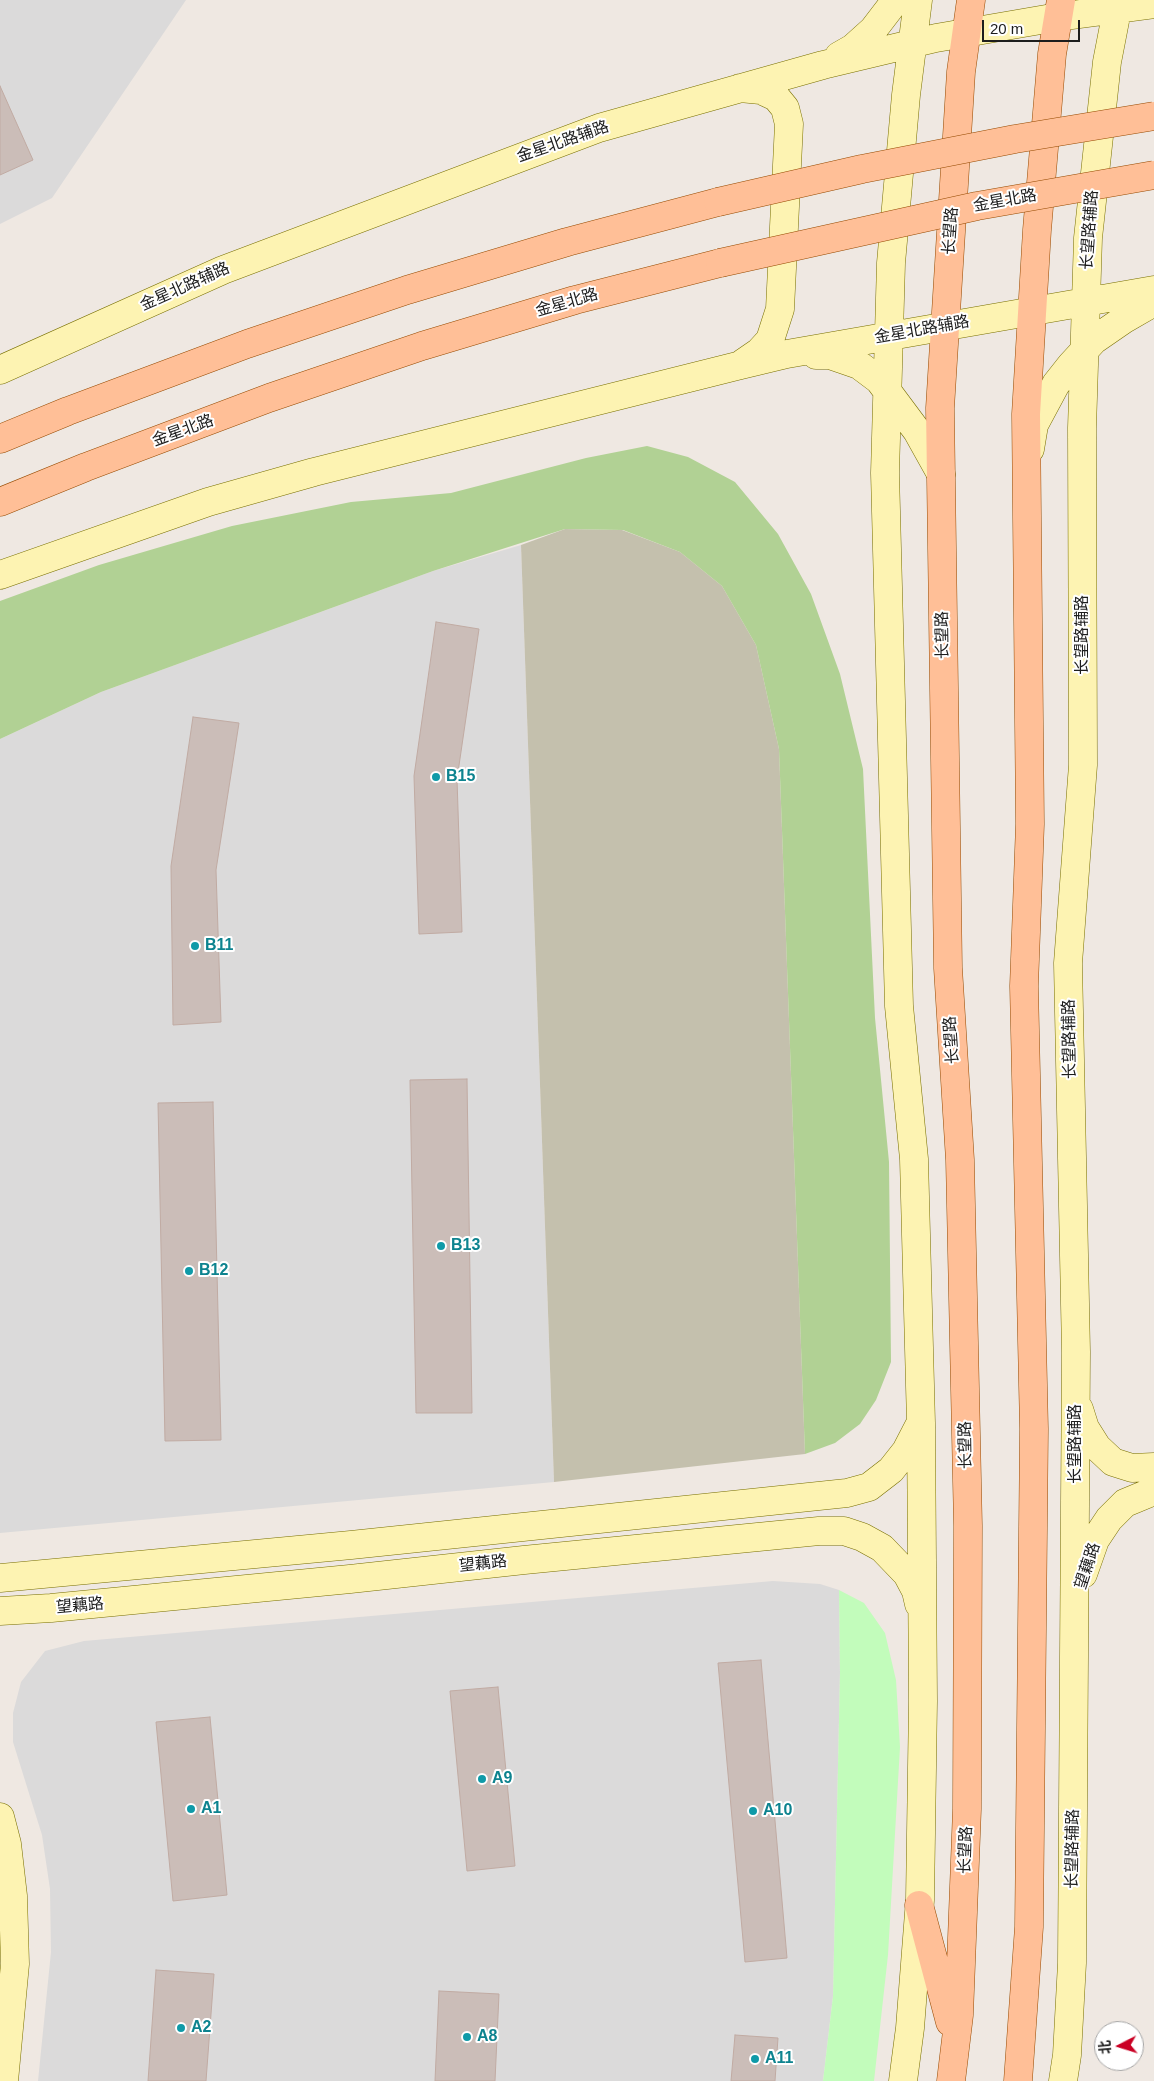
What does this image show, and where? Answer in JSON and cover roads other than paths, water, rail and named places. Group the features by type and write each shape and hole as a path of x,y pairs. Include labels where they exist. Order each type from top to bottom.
{"main road":[{"name":"长望路","path":"951,2081 959,2015 967,1809 968,1526 960,1160 948,968 940,408 961,72 971,0"},
{"path":"1018,2081 1029,1927 1034,1429 1024,986 1030,824 1026,414 1036,230 1052,54 1060,8"},
{"path":"0,439 68,411 247,344 407,290 566,242 718,202 862,169 1014,138 1154,116"},
{"name":"金星北路","path":"0,502 86,467 269,398 422,346 575,300 720,263 977,206 1154,175"},
{"path":"920,1905 956,2042"}],"street":[{"path":"823,65 853,48 866,36 896,0"},
{"path":"903,2081 910,2028 920,1905 923,1700 921,1423 914,1159 899,1006 886,473 891,263 906,95 918,0"},
{"name":"长望路辅路","path":"1063,2081 1072,1963 1076,1401 1068,963 1083,765 1082,428 1084,350 1088,238 1107,62 1119,4"},
{"name":"金星北路辅路","path":"0,370 223,270 599,128 823,65 967,32 1060,8 1154,4"},
{"path":"737,366 759,352 770,340 780,309 789,124 786,108 776,97 761,90 738,88"},
{"name":"金星北路辅路","path":"0,575 208,502 314,472 737,366 787,354 1154,290"},
{"path":"1027,470 1034,425 1056,384 1094,340 1154,302"},
{"path":"787,354 830,355 859,365 880,380 917,431 941,474"},
{"path":"1076,1401 1085,1428 1097,1447 1113,1462 1132,1468 1154,1467"},
{"name":"望藕路","path":"0,1578 352,1545 847,1493 869,1487 891,1470 906,1451 921,1423"},
{"name":"望藕路","path":"1075,1610 1084,1568 1095,1540 1109,1519 1125,1503 1154,1491"},
{"name":"望藕路","path":"0,1611 51,1608 350,1580 524,1560 819,1531 844,1531 862,1537 882,1548 907,1574 916,1591 922,1616"},
{"path":"0,1816 13,1896 15,1964 4,2081"}],"place":[{"name":"B15","path":"436,777"},
{"name":"B11","path":"195,946"},
{"name":"B13","path":"441,1246"},
{"name":"B12","path":"189,1271"},
{"name":"A9","path":"482,1779"},
{"name":"A1","path":"191,1809"},
{"name":"A10","path":"753,1811"},
{"name":"A2","path":"181,2028"},
{"name":"A8","path":"467,2037"},
{"name":"A11","path":"755,2059"}]}
